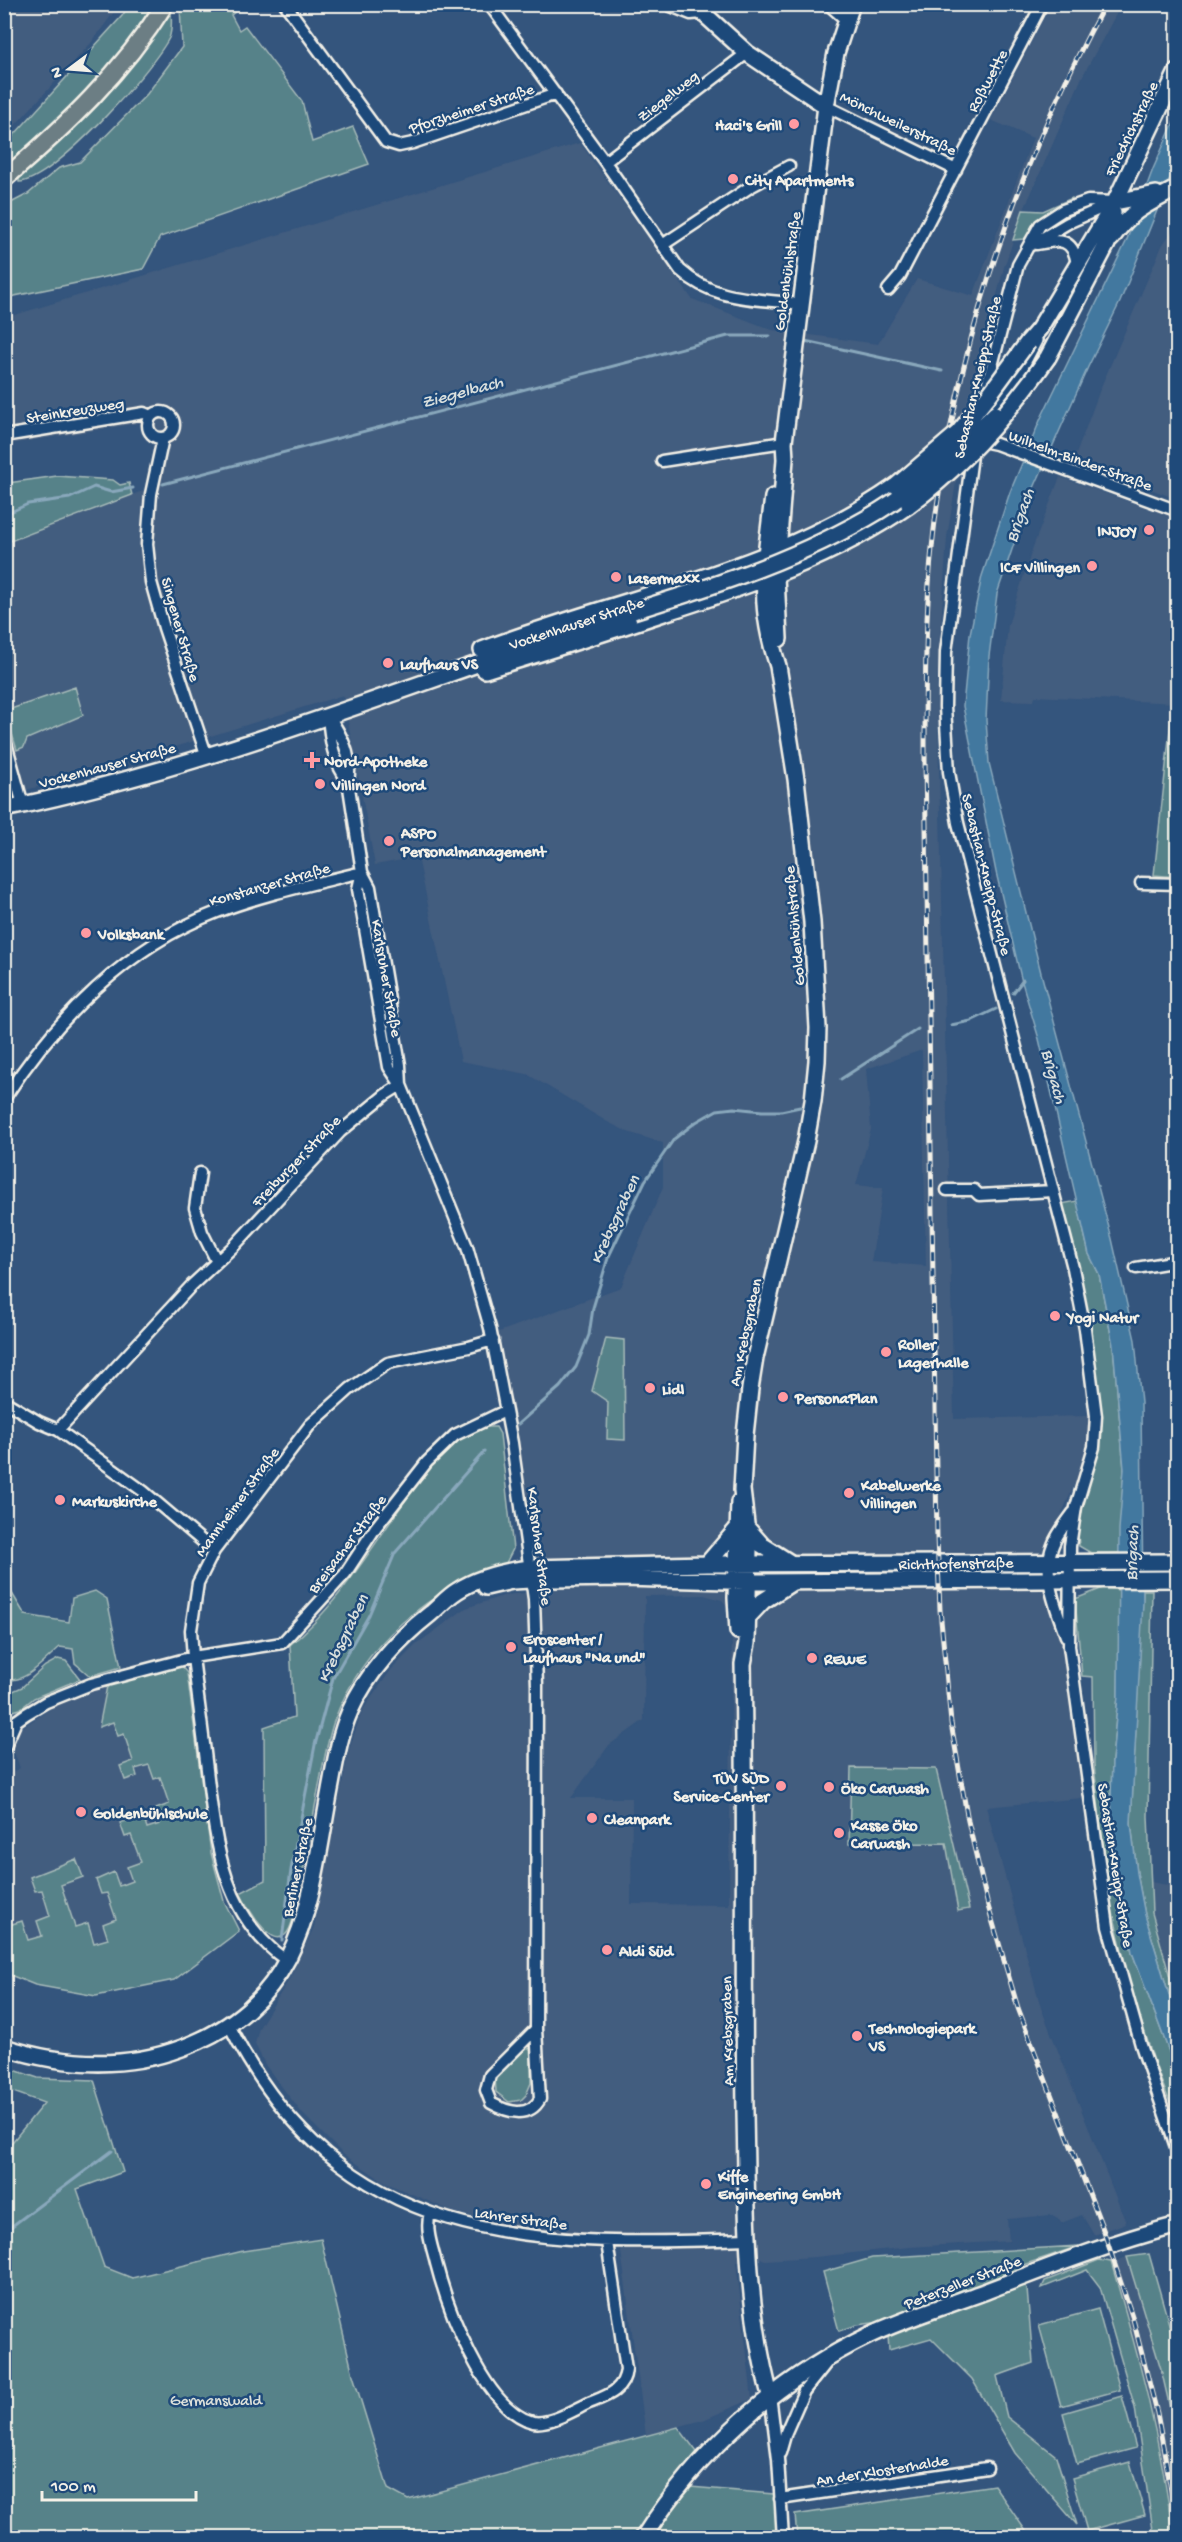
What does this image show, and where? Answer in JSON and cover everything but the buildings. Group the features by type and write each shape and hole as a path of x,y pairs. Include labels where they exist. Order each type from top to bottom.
{"main road":[{"path":"4,179 57,134 96,94 130,54 165,4"}],"street":[{"name":"Pforzheimer Straße","path":"285,4 386,142 399,146 413,143 556,94"},
{"name":"Pforzheimer Straße","path":"489,4 664,244 680,270 694,283 711,291 800,304"},
{"path":"666,4 691,14 697,9 747,53 826,106"},
{"path":"828,4 846,20"},
{"name":"Goldenbühlstraße","path":"772,553 781,512 784,442 826,106 846,20 852,4"},
{"name":"Roßwette","path":"888,290 900,276 1042,4"},
{"name":"Ziegelweg","path":"605,162 747,53"},
{"name":"Friedrichstraße","path":"1115,202 1178,70"},
{"name":"Mönchweilerstraße","path":"826,106 956,170"},
{"path":"664,244 750,187 789,166"},
{"path":"1115,202 1175,190"},
{"path":"1107,244 1136,209 1175,190"},
{"name":"Vockenhauser Straße","path":"439,675 449,663 531,631 772,553 872,503 896,486 958,433 989,395 1038,349 1058,338 1107,244 1115,202"},
{"name":"Vockenhauser Straße","path":"439,675 453,679 474,673 770,578 833,550 881,524 909,505 958,466 1007,412 1038,349 1039,329 1115,202"},
{"name":"Sebastian-Kneipp-Straße","path":"1115,202 1068,222 1031,245 1018,265 996,343 974,439 946,652 945,707 949,772 958,823 1073,1268 1095,1396 1094,1447 1076,1507 1070,1563 1069,1646 1108,1927 1141,2045 1178,2153"},
{"path":"1031,245 1056,240 1064,242 1071,246 1077,263"},
{"name":"Vockenhauser Straße","path":"4,809 126,781 770,565 821,543 880,510 921,482 995,414 1011,396 1038,349"},
{"path":"164,411 172,417 174,422 172,432 163,438 158,438 149,431 148,421 151,416 164,411"},
{"name":"Steinkreuzweg","path":"4,436 144,413 151,416"},
{"name":"Singener Straße","path":"163,438 151,494 147,544 151,582 206,754"},
{"name":"Wilhelm-Binder-Straße","path":"974,439 1013,450 1178,511"},
{"path":"662,461 784,442"},
{"name":"Goldenbühlstraße","path":"772,553 777,458 784,442"},
{"path":"781,512 792,532 807,537"},
{"name":"Goldenbühlstraße","path":"770,578 767,617 778,666 808,879 818,1028 813,1101 797,1183"},
{"name":"Goldenbühlstraße","path":"770,578 780,645 778,666"},
{"path":"734,590 753,596 767,617"},
{"name":"Karlsruher Straße","path":"328,715 330,742 340,771 348,781 363,872 370,887 398,1054 401,1086 467,1247 493,1340 512,1443 531,1574 537,1686 536,2029 540,2099 531,2109 521,2112 505,2111 491,2103 486,2090 490,2075 536,2029"},
{"name":"Vockenhauser Straße","path":"4,736 23,805"},
{"name":"Konstanzer Straße","path":"4,1098 44,1043 82,1002 125,965 167,937 218,912 275,894 363,872"},
{"path":"1141,883 1178,884"},
{"name":"Freiburger Straße","path":"58,1430 216,1260 235,1245 340,1132 385,1095 401,1086"},
{"path":"200,1173 195,1209 202,1232 216,1260"},
{"name":"Am Krebsgraben","path":"743,1664 739,1644 744,1435 755,1358 797,1183"},
{"path":"948,1190 974,1190 980,1195 1053,1191"},
{"path":"1136,1268 1178,1261"},
{"name":"Mannheimer Straße","path":"287,1961 260,1940 243,1915 232,1894 214,1830 191,1630 198,1583 214,1551 310,1425 350,1389 388,1363 493,1340"},
{"path":"4,1401 39,1422 58,1430 143,1491 214,1551"},
{"name":"Breisacher Straße","path":"4,1749 16,1721 46,1702 91,1684 193,1657 282,1643 345,1574 376,1527 427,1462 455,1435 506,1411"},
{"name":"Sebastian-Kneipp-Straße","path":"1069,1646 1052,1597 1049,1562 1053,1545 1076,1507"},
{"path":"707,1564 742,1529 792,1564"},
{"name":"Richthofenstraße","path":"742,1564 1178,1563"},
{"name":"Berliner Straße","path":"4,2048 60,2062 95,2064 130,2062 175,2050 204,2039 244,2014 262,1995 287,1961 298,1941 308,1909 338,1747 350,1712 368,1679 406,1634 443,1604 486,1587 531,1574 742,1564"},
{"name":"Berliner Straße","path":"531,1574 741,1581"},
{"name":"Richthofenstraße","path":"741,1581 1178,1579"},
{"name":"Am Krebsgraben","path":"741,1581 747,1618 743,1664 743,1979 748,2240 751,2292 759,2350 770,2395"},
{"path":"747,1618 763,1601 792,1582"},
{"name":"Lahrer Straße","path":"229,2025 263,2080 307,2136 334,2160 376,2190 429,2213 499,2233 607,2242 748,2240"},
{"path":"429,2213 427,2223 431,2244 457,2329 479,2368 502,2400 519,2416 535,2422 547,2421 604,2397 618,2390 625,2381 626,2369 607,2242"},
{"name":"Peterzeller Straße","path":"643,2538 685,2481 747,2415 770,2395 833,2355 872,2334 1074,2257 1178,2225"},
{"path":"778,2459 786,2432 804,2391 833,2355"},
{"path":"770,2395 778,2459 783,2538"},
{"name":"An der Klosterhalde","path":"780,2499 987,2468"}],"shaded area":[{"path":"5,4 119,5 91,43 5,136"},
{"path":"1051,5 1121,5 1082,77 1025,207 1004,267 969,404 947,537 937,685 954,1419 1092,1416 1088,1447 1046,1550 1043,1574 1046,1592 1060,1630 1066,1659 1082,1798 986,1807 1041,2008 1126,2223 1094,2235 1082,2215 1061,2223 1052,2215 1007,2219 1009,2241 909,2247 815,2257 765,2260 761,2258 736,2262 752,2399 703,2420 646,2435 619,2236 524,2228 454,2212 386,2183 343,2154 302,2113 266,2066 255,2044 259,2028 290,1978 314,1927 349,1750 362,1711 391,1670 417,1644 466,1608 506,1595 544,1591 499,1332 621,1287 663,1187 663,1143 628,1132 606,1121 527,1074 461,1061 418,857 375,865 343,695 107,768 26,790 5,781 5,543 148,489 157,445 140,423 5,445 5,318 580,143 692,299 772,330 878,344 917,279 973,296 1033,138 991,120","holes":["922,1050 926,1266 871,1262 883,1188 856,1185 871,1129 866,1069","704,1595 722,1600 727,1606 732,1627 729,1905 631,1904 632,1798 571,1798 609,1745 644,1720 645,1596"]},
{"path":"1177,224 1177,499 1074,460 1101,387 1162,246"},
{"path":"1060,477 1177,519 1177,703 1035,696 1034,701 1001,700 1008,625 1033,547"},
{"name":"Goldenbühlschule","path":"107,1686 99,1726 113,1722 124,1734 133,1761 120,1766 137,1776 135,1770 149,1765 160,1777 169,1804 161,1823 147,1828 142,1815 131,1835 141,1862 132,1881 118,1886 114,1872 107,1892 116,1920 108,1939 94,1943 75,1928 61,1885 41,1889 51,1917 42,1936 28,1940 9,1925 5,1911 5,1776 20,1768 12,1746 17,1731 55,1706"},
{"path":"1151,1882 1177,1887 1177,2002 1152,1913"},
{"path":"1127,2257 1161,2369 1177,2438 1177,2537 1173,2537 1167,2487 1144,2376 1111,2263"}],"green space":[{"path":"129,5 154,5 134,37 70,112 5,170 5,145 122,16"},
{"path":"180,5 244,5 231,15 239,30 245,26 302,101 312,142 353,127 369,164 160,237 143,269 5,298 5,206 28,194 59,168 80,162 147,94 182,47"},
{"path":"171,10 169,38 143,74 101,122 55,164 35,177 19,182 19,178 99,104 142,52"},
{"path":"1072,198 1073,202 1032,229 1024,239 1013,240 1023,210 1043,211"},
{"path":"57,476 113,480 120,485 129,483 132,495 5,543 5,487 8,483"},
{"path":"75,687 83,715 27,739 24,747 17,750 5,711"},
{"path":"1173,702 1178,703 1177,877 1154,875"},
{"path":"1077,1201 1089,1254 1099,1274 1113,1345 1124,1469 1119,1553 1091,1553 1079,1546 1076,1507 1094,1447 1095,1396 1056,1205"},
{"path":"606,1338 624,1340 625,1440 607,1439 608,1402 592,1391"},
{"path":"487,1427 496,1427 500,1434 513,1549 506,1563 451,1588 402,1622 362,1667 347,1693 331,1730 292,1923 285,1935 279,1938 272,1936 259,1923 240,1893 265,1880 264,1727 294,1717 290,1645 309,1628 342,1590 436,1459 460,1436"},
{"path":"4,1580 25,1615 69,1622 72,1598 95,1591 107,1599 121,1667 90,1676 75,1663 73,1649 60,1647 28,1675 5,1680"},
{"path":"1103,1588 1120,1590 1118,1696 1111,1799 1115,1865 1132,1952 1177,2073 1177,2120 1157,2070 1133,1996 1108,1892 1094,1765 1093,1677 1082,1676 1075,1599"},
{"path":"1143,1590 1152,1590 1148,1816 1152,1913 1177,2002 1177,2021 1145,1915 1131,1823"},
{"path":"58,1659 66,1661 80,1679 34,1698 20,1709 13,1711 10,1709 9,1697 13,1691 22,1687 45,1666"},
{"path":"181,1666 187,1673 211,1853 224,1901 239,1931 174,1980 96,1996 35,1985 5,1973 5,1911 9,1925 22,1921 28,1940 42,1936 37,1921 50,1916 42,1890 35,1891 30,1877 76,1859 83,1877 61,1885 75,1927 88,1923 94,1943 108,1939 103,1924 116,1919 107,1893 101,1894 96,1880 114,1872 119,1886 132,1881 127,1867 141,1862 131,1835 125,1837 120,1823 143,1815 147,1828 160,1824 156,1809 169,1804 160,1777 154,1779 149,1765 135,1769 137,1776 125,1780 120,1766 133,1761 124,1734 118,1736 113,1722 99,1727 107,1686"},
{"path":"851,1768 936,1769 969,1909 958,1911 946,1843 849,1844"},
{"path":"526,2047 531,2049 531,2083 521,2100 509,2102 496,2092 495,2076"},
{"name":"Germanswald","path":"5,2067 38,2078 94,2080 123,2172 77,2189 104,2267 132,2278 243,2251 321,2239 353,2375 388,2489 408,2500 678,2427 697,2452 632,2537 5,2537 4,2152 44,2103 5,2089"},
{"path":"1079,2246 1020,2266 1027,2289 1033,2363 997,2376 1007,2417 1056,2456 1077,2525 1015,2453 972,2379 931,2338 889,2350 887,2321 857,2325 839,2331 823,2272 872,2258"},
{"path":"1149,2254 1177,2352 1177,2438 1161,2369 1127,2257"},
{"path":"1099,2260 1111,2262 1131,2330 1156,2433 1173,2537 1154,2537 1135,2408 1100,2287 1087,2270 1042,2288 1045,2281"},
{"path":"1098,2309 1120,2390 1061,2406 1039,2325"},
{"path":"1122,2396 1136,2448 1077,2464 1063,2413"},
{"path":"1130,2462 1145,2515 1087,2531 1072,2478"},
{"path":"994,2485 1030,2537 797,2537 795,2515"},
{"path":"690,2487 774,2494 778,2537 652,2538"}],"water":[{"name":"Brigach","path":"1177,115 1177,161 1120,302 1029,499 997,594 989,656 986,720 989,763 1041,973 1112,1239 1135,1340 1141,1403 1143,1603 1131,1823 1145,1915 1177,2021 1177,2073 1132,1952 1115,1865 1111,1799 1118,1696 1119,1529 1124,1469 1113,1345 1099,1274 1089,1254 1039,1039 1022,982 996,872 963,706 970,634 982,576 1010,492 1041,418 1126,242 1153,169"}],"waterway":[{"name":"Ziegelbach","path":"163,484 728,336 770,336"},
{"name":"Ziegelbach","path":"805,341 942,371"},
{"name":"Ziegelbach","path":"4,515 28,504 70,498 94,487 111,492 133,488"},
{"name":"Krebsgraben","path":"1013,993 1023,980"},
{"name":"Krebsgraben","path":"951,1025 971,1021 996,1009"},
{"name":"Krebsgraben","path":"841,1079 918,1029"},
{"name":"Krebsgraben","path":"518,1424 560,1387 576,1367 589,1335 593,1308 608,1258 645,1181 674,1139 717,1110 734,1108 781,1111 800,1107"},
{"name":"Krebsgraben","path":"282,1940 291,1870 315,1745 333,1678 369,1615 395,1553 484,1452"},
{"name":"Krebsgraben","path":"4,2232 112,2151"}],"railway":[{"path":"1105,4 1048,121 1001,241 964,366 950,429 934,526 927,626 925,761 937,1537 940,1610 951,1723 968,1821 988,1906 1018,2008 1104,2232 1133,2319 1157,2413 1178,2528"}],"place":[{"name":"Haci's Grill","path":"794,124"},
{"name":"City Apartments","path":"733,179"},
{"name":"INJOY","path":"1149,530"},
{"name":"ICF Villingen","path":"1092,566"},
{"name":"Lasermaxx","path":"616,577"},
{"name":"Laufhaus VS","path":"388,663"},
{"name":"Nord-Apotheke","path":"312,760"},
{"name":"Villingen Nord","path":"320,784"},
{"name":"ASPO Personalmanagement","path":"389,841"},
{"name":"Volksbank","path":"86,933"},
{"name":"Yogi Natur","path":"1055,1316"},
{"name":"Roller Lagerhalle","path":"886,1352"},
{"name":"Lidl","path":"650,1388"},
{"name":"PersonaPlan","path":"783,1397"},
{"name":"Kabelwerke Villingen","path":"849,1493"},
{"name":"Markuskirche","path":"60,1500"},
{"name":"Eroscenter / Laufhaus \"Na und\"","path":"511,1647"},
{"name":"REWE","path":"812,1658"},
{"name":"TÜV SÜD Service-Center","path":"781,1786"},
{"name":"Öko Carwash","path":"829,1787"},
{"name":"Goldenbühlschule","path":"81,1812"},
{"name":"Cleanpark","path":"592,1818"},
{"name":"Kasse Öko Carwash","path":"839,1833"},
{"name":"Aldi Süd","path":"607,1950"},
{"name":"Technologiepark VS","path":"857,2036"},
{"name":"Kiffe Engineering GmbH","path":"706,2184"}]}
